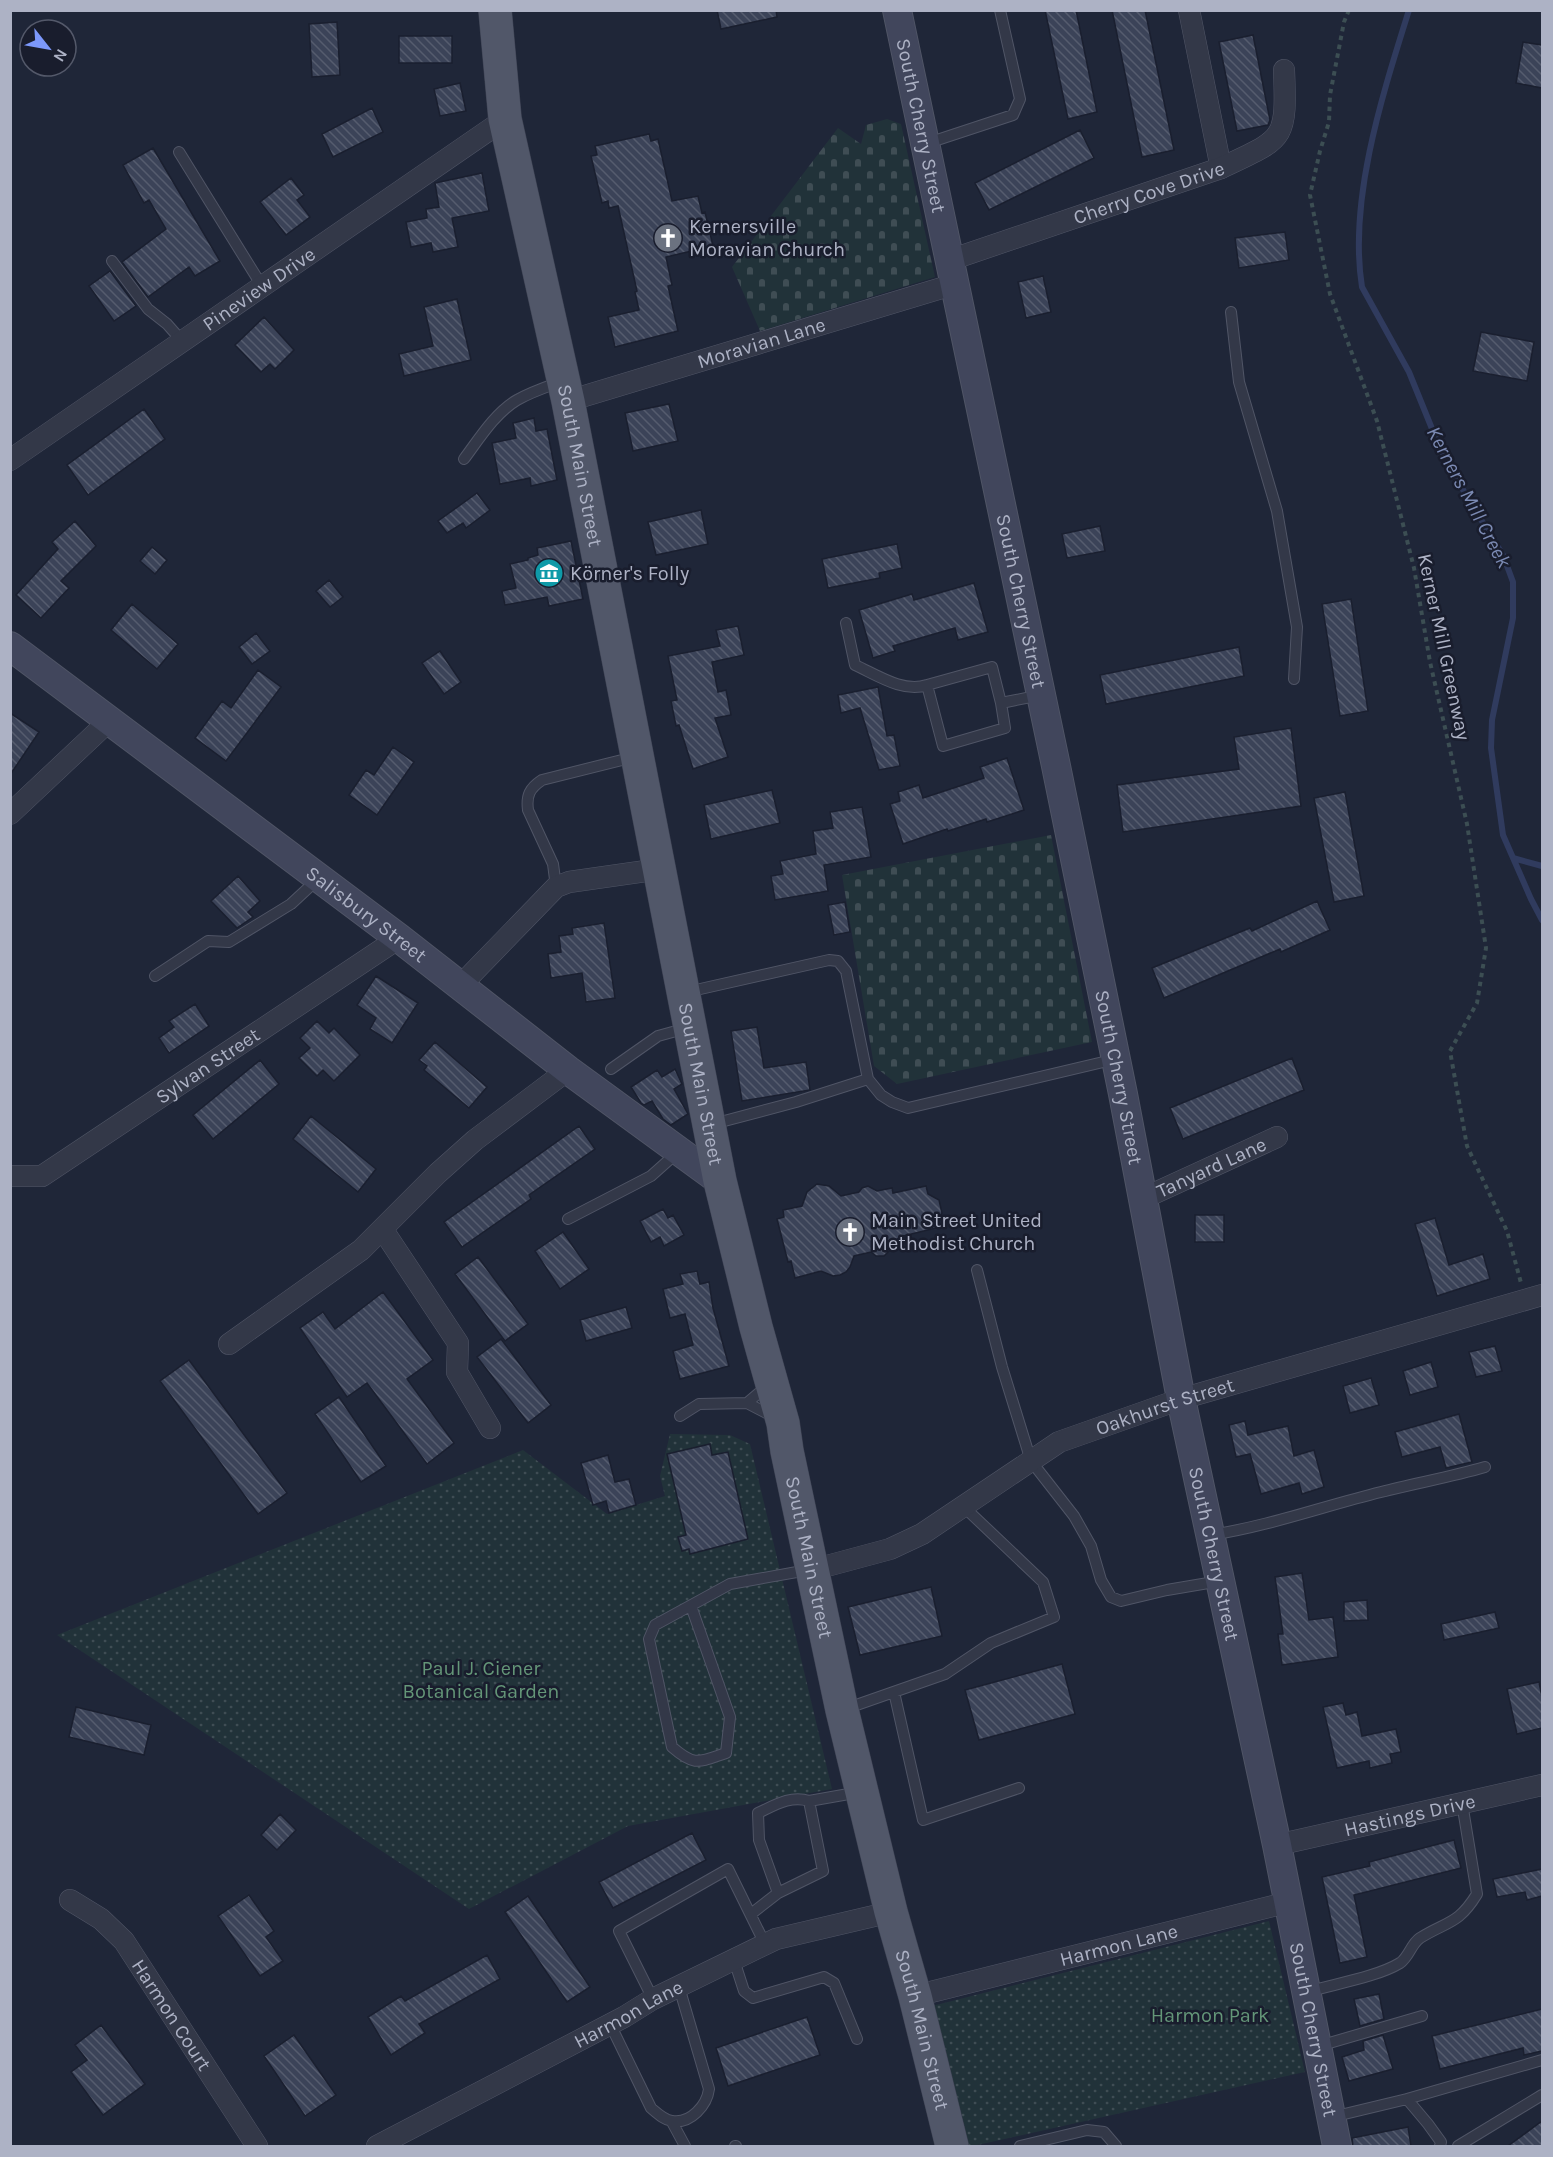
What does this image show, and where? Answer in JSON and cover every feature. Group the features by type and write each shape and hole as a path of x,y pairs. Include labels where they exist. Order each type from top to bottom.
{"main road":[{"name":"South Main Street","path":"495,10 505,119 566,391 720,1180 756,1327 783,1422 787,1451 842,1710 891,1912 915,1996 952,2146"},
{"name":"South Cherry Street","path":"897,10 1116,1059 1144,1198 1180,1399 1289,1902 1337,2146"},
{"name":"Salisbury Street","path":"10,646 399,938 568,1070 720,1180"}],"street":[{"path":"1189,10 1221,168"},
{"name":"Cherry Cove Drive","path":"952,272 1221,168 1260,150 1280,134 1286,109 1284,70"},
{"name":"Pineview Drive","path":"10,460 505,119"},
{"name":"Moravian Lane","path":"566,391 952,272"},
{"path":"10,814 109,721"},
{"path":"460,986 556,887 569,882 660,869"},
{"name":"Sylvan Street","path":"10,1176 42,1176 399,938"},
{"path":"229,1344 361,1251 445,1166 475,1140 568,1070"},
{"name":"Tanyard Lane","path":"1144,1198 1277,1137"},
{"path":"383,1230 458,1343 457,1372 490,1428"},
{"name":"Oakhurst Street","path":"812,1570 890,1550 922,1534 1059,1442 1180,1399 1542,1295"},
{"name":"Hastings Drive","path":"1277,1845 1542,1785"},
{"name":"Harmon Court","path":"70,1900 102,1918 124,1941 257,2146"},
{"name":"Harmon Lane","path":"915,1996 1289,1902"},
{"name":"Harmon Lane","path":"377,2146 610,2024 653,1999 765,1944 776,1939 891,1912"}],"lane":[{"path":"925,144 1013,115 1020,99 1000,10"},
{"path":"179,152 262,286"},
{"path":"112,261 148,309 167,324 182,341"},
{"path":"1232,312 1239,382 1277,511 1297,627 1294,679"},
{"path":"464,459 489,427 515,402 538,390 566,391"},
{"path":"846,623 855,665 904,686 918,688 927,685 992,668 1005,728 943,746 927,685"},
{"path":"1001,703 1041,695"},
{"path":"556,887 553,864 528,810 529,792 542,780 637,756"},
{"path":"155,976 208,941 229,942 291,904 320,878"},
{"path":"684,993 829,960 838,961 843,964 846,971 868,1079 881,1095 908,1108 1116,1059"},
{"path":"611,1069 658,1036 690,1027"},
{"path":"709,1125 796,1102 868,1079"},
{"path":"568,1219 651,1176 679,1151"},
{"path":"977,1270 1002,1367 1031,1461 1074,1516 1091,1546 1101,1580 1111,1597 1121,1601 1220,1581"},
{"path":"747,1403 772,1382"},
{"path":"680,1416 699,1404 747,1403 783,1422"},
{"path":"1210,1535 1273,1522 1485,1467"},
{"path":"842,1710 945,1674 991,1643 1054,1617 1043,1582 963,1506"},
{"path":"691,1606 730,1717 726,1753 698,1762 684,1757 672,1747 649,1639 655,1625 730,1584 812,1570"},
{"path":"894,1692 923,1820 1019,1788"},
{"path":"778,1893 759,1840 758,1813 782,1802 798,1798 809,1801 863,1791"},
{"path":"751,1914 778,1893 823,1871 809,1801"},
{"path":"1307,1992 1383,1971 1402,1961 1418,1939 1452,1922 1468,1909 1477,1894 1462,1803"},
{"path":"653,1999 619,1931 728,1869 765,1944"},
{"path":"734,1960 744,1991 753,1998 824,1977 834,1983 857,2039"},
{"path":"672,2122 700,2111 707,2101 710,2089 679,1987"},
{"path":"1318,2046 1422,2016"},
{"path":"610,2024 651,2108 672,2122 685,2146"},
{"path":"1332,2117 1407,2100 1542,2060"},
{"path":"1458,2146 1542,2095"},
{"path":"1407,2100 1441,2142 1440,2146"},
{"path":"1020,2146 1087,2130 1104,2132 1116,2146"}],"path":[{"name":"Kerner Mill Greenway","path":"1349,10 1344,22 1330,95 1329,122 1310,195 1330,294 1377,421 1414,568 1430,662 1467,824 1486,948 1477,1003 1450,1051 1467,1146 1507,1231 1521,1285"}],"green space":[{"path":"887,119 901,124 935,277 760,331 732,267 838,128 861,144 866,125"},
{"path":"1051,835 1092,1042 897,1084 874,1066 842,875"},
{"name":"Paul J. Ciener Botanical Garden","path":"670,1434 730,1435 750,1444 832,1789 628,1826 469,1909 57,1635 523,1450 607,1514 665,1496 660,1476"},
{"name":"Harmon Park","path":"1269,1921 1305,2072 973,2146 959,2146 932,2006"}],"building":[{"path":"717,10 776,10 777,17 721,29"},
{"path":"1045,10 1076,10 1097,112 1068,119"},
{"path":"1112,10 1145,10 1174,150 1142,157"},
{"path":"337,22 340,75 312,77 309,24"},
{"path":"1253,35 1270,120 1268,125 1237,131 1219,42"},
{"path":"399,36 452,36 452,63 399,63"},
{"path":"1523,42 1542,45 1542,88 1516,83"},
{"path":"460,83 466,111 440,116 434,89"},
{"path":"372,108 383,132 333,157 322,134"},
{"path":"1080,130 1094,158 989,210 975,183"},
{"name":"Kernersville Moravian Church","path":"649,134 651,141 658,139 672,201 698,196 702,213 705,212 713,246 666,257 672,285 668,286 678,331 615,347 608,317 639,310 635,292 637,291 618,206 609,208 608,201 602,203 591,156 597,155 595,146"},
{"path":"153,148 220,261 195,276 189,267 148,297 122,262 166,229 149,200 144,203 123,165"},
{"path":"482,173 489,211 452,218 458,247 433,252 431,243 411,247 406,222 427,218 426,209 439,207 435,183"},
{"path":"291,178 304,195 297,200 310,217 286,235 260,202"},
{"path":"1285,232 1289,260 1239,268 1235,238"},
{"path":"110,271 136,306 114,321 89,286"},
{"path":"1043,276 1051,312 1026,318 1018,282"},
{"path":"457,299 471,360 404,376 399,354 433,346 424,307"},
{"path":"264,317 294,350 275,369 270,364 261,372 235,345"},
{"path":"1481,332 1534,342 1527,381 1473,371"},
{"path":"669,404 678,441 633,451 625,413"},
{"path":"144,409 165,439 88,495 67,465"},
{"path":"534,418 536,431 547,429 557,480 531,486 530,478 500,484 492,443 516,438 513,423"},
{"path":"477,493 490,510 466,528 463,523 447,533 438,521"},
{"path":"701,510 708,544 656,555 648,522"},
{"path":"75,521 96,546 61,581 69,588 41,618 16,595 58,549 52,542"},
{"path":"1100,526 1105,551 1067,558 1062,534"},
{"name":"Körner's Folly","path":"571,541 583,599 549,606 547,597 505,605 502,591 516,588 510,564 538,555 537,548"},
{"path":"897,544 902,568 879,573 880,578 828,588 822,559"},
{"path":"152,547 167,560 155,574 140,561"},
{"path":"329,580 343,597 330,607 316,591"},
{"path":"974,583 988,632 958,640 955,628 893,646 895,651 873,658 859,610 912,594 914,600"},
{"path":"1351,599 1368,711 1340,716 1322,604"},
{"path":"132,604 178,644 157,669 111,630"},
{"path":"738,626 744,655 712,662 718,692 726,690 731,715 715,718 728,757 693,769 679,725 676,726 671,701 677,700 668,656 720,646 716,630"},
{"path":"256,633 270,651 252,664 239,647"},
{"path":"1239,647 1244,676 1106,704 1100,675"},
{"path":"440,651 461,682 444,694 422,663"},
{"path":"258,670 281,687 226,761 195,738 222,701 231,708"},
{"path":"878,687 887,736 894,735 900,766 879,770 860,708 841,713 838,695"},
{"path":"10,713 39,732 10,775"},
{"path":"1291,728 1301,806 1123,832 1117,785 1239,769 1234,737"},
{"path":"393,747 414,762 377,815 349,795 366,770 374,775"},
{"path":"1007,758 1024,810 987,822 986,819 948,831 947,829 903,844 890,804 900,801 898,792 919,785 923,798 984,778 980,767"},
{"path":"772,790 780,823 711,839 704,805"},
{"path":"1345,792 1364,896 1334,902 1314,798"},
{"path":"862,807 871,857 824,865 828,891 775,900 771,876 783,874 780,861 816,854 813,831 833,828 830,812"},
{"path":"238,876 260,901 248,912 253,917 237,928 211,901"},
{"path":"1317,901 1330,930 1164,998 1152,968 1250,928 1252,931"},
{"path":"845,902 850,932 834,935 828,905"},
{"path":"604,923 615,998 586,1002 582,973 551,978 548,954 561,952 559,936 573,934 572,928"},
{"path":"376,976 418,1003 392,1043 370,1029 376,1018 357,1005"},
{"path":"195,1004 209,1026 169,1053 159,1038 174,1027 169,1021"},
{"path":"317,1021 329,1033 334,1028 360,1055 334,1081 323,1070 317,1076 299,1058 310,1048 300,1038"},
{"path":"757,1027 764,1068 806,1062 810,1090 742,1101 731,1031"},
{"path":"435,1042 487,1087 469,1108 424,1070 427,1066 419,1060"},
{"path":"1292,1058 1304,1090 1183,1139 1170,1108"},
{"path":"260,1060 279,1084 213,1139 193,1115"},
{"path":"675,1069 682,1084 674,1089 688,1114 671,1125 663,1119 652,1101 644,1105 641,1103 631,1087 657,1070 662,1077"},
{"path":"311,1116 376,1169 358,1192 293,1139"},
{"path":"579,1126 595,1149 529,1195 531,1199 462,1247 444,1222"},
{"name":"Main Street United Methodist Church","path":"817,1184 829,1186 841,1196 859,1192 868,1186 877,1191 892,1188 893,1193 926,1186 928,1194 939,1200 942,1213 935,1224 936,1228 903,1236 904,1241 891,1244 884,1256 876,1256 871,1252 854,1256 850,1267 840,1275 833,1276 821,1271 795,1278 791,1261 788,1262 777,1219 784,1217 783,1210 802,1206 807,1192"},
{"path":"663,1209 668,1218 673,1215 684,1235 664,1246 660,1237 651,1242 640,1221"},
{"path":"1195,1215 1224,1215 1224,1242 1195,1242"},
{"path":"1435,1218 1449,1265 1483,1254 1490,1279 1437,1296 1415,1224"},
{"path":"563,1232 589,1269 560,1289 535,1251"},
{"path":"478,1257 528,1324 505,1341 455,1274"},
{"path":"697,1271 700,1284 709,1282 713,1308 729,1366 680,1379 673,1351 693,1345 685,1314 670,1318 663,1289 683,1284 680,1274"},
{"path":"383,1292 433,1360 407,1379 454,1443 427,1464 367,1383 347,1397 300,1328 323,1312 335,1329"},
{"path":"626,1307 632,1328 586,1341 580,1320"},
{"path":"501,1339 551,1405 528,1423 477,1357"},
{"path":"1495,1346 1502,1371 1476,1377 1469,1352"},
{"path":"189,1360 287,1493 258,1514 160,1381"},
{"path":"1431,1362 1438,1387 1410,1395 1403,1371"},
{"path":"1371,1378 1379,1405 1350,1413 1343,1386"},
{"path":"339,1397 386,1466 361,1482 315,1414"},
{"path":"1459,1414 1472,1462 1446,1468 1440,1447 1402,1457 1395,1432"},
{"path":"1245,1421 1248,1435 1288,1426 1294,1456 1314,1450 1324,1487 1302,1494 1299,1483 1261,1494 1250,1454 1236,1457 1229,1425"},
{"path":"710,1444 712,1455 728,1452 748,1539 690,1554 689,1549 682,1551 678,1537 686,1535 667,1454"},
{"path":"608,1455 615,1482 629,1479 636,1505 609,1513 606,1501 593,1505 581,1463"},
{"path":"1302,1573 1309,1620 1333,1617 1338,1657 1282,1665 1278,1634 1283,1634 1275,1577"},
{"path":"931,1587 942,1636 860,1655 848,1607"},
{"path":"1367,1600 1368,1620 1344,1621 1344,1602"},
{"path":"1495,1612 1499,1628 1444,1640 1441,1624"},
{"path":"1062,1664 1075,1714 979,1740 965,1690"},
{"path":"1539,1682 1542,1697 1542,1728 1517,1734 1507,1689"},
{"path":"1343,1703 1346,1715 1357,1712 1362,1736 1396,1729 1401,1752 1390,1754 1392,1763 1370,1768 1369,1761 1337,1768 1323,1707"},
{"path":"76,1707 151,1725 144,1755 69,1737"},
{"path":"280,1814 296,1830 277,1850 261,1835"},
{"path":"692,1833 706,1860 613,1908 599,1882"},
{"path":"1454,1840 1461,1868 1354,1895 1367,1957 1340,1963 1322,1877 1370,1866 1369,1862"},
{"path":"1542,1869 1542,1896 1527,1900 1525,1892 1497,1897 1493,1879"},
{"path":"249,1895 274,1931 266,1937 283,1961 260,1976 218,1916"},
{"path":"528,1896 590,1987 567,2002 505,1912"},
{"path":"487,1955 500,1979 419,2024 425,2033 391,2055 368,2017 401,1996 405,2001"},
{"path":"1379,1994 1384,2019 1360,2026 1354,1999"},
{"path":"1542,2009 1542,2051 1524,2055 1523,2048 1440,2069 1432,2036"},
{"path":"807,2017 820,2055 728,2086 716,2048"},
{"path":"101,2025 145,2084 103,2115 71,2072 87,2060 75,2045"},
{"path":"294,2035 336,2095 305,2116 264,2056"},
{"path":"1383,2035 1393,2069 1349,2081 1342,2057 1364,2050 1363,2041"},
{"path":"1542,2121 1542,2146 1508,2146"},
{"path":"1408,2127 1411,2146 1353,2146 1352,2138"}],"waterway":[{"name":"Kerners Mill Creek","path":"1409,10 1370,147 1360,219 1359,254 1362,287 1409,372 1439,446 1503,555 1513,582 1513,618 1492,720 1491,748 1503,835 1542,920"},
{"path":"1513,858 1542,866"}],"place":[{"name":"Kernersville Moravian Church","path":"668,238"},
{"name":"Körner's Folly","path":"549,573"},
{"name":"Main Street United Methodist Church","path":"850,1232"}]}
